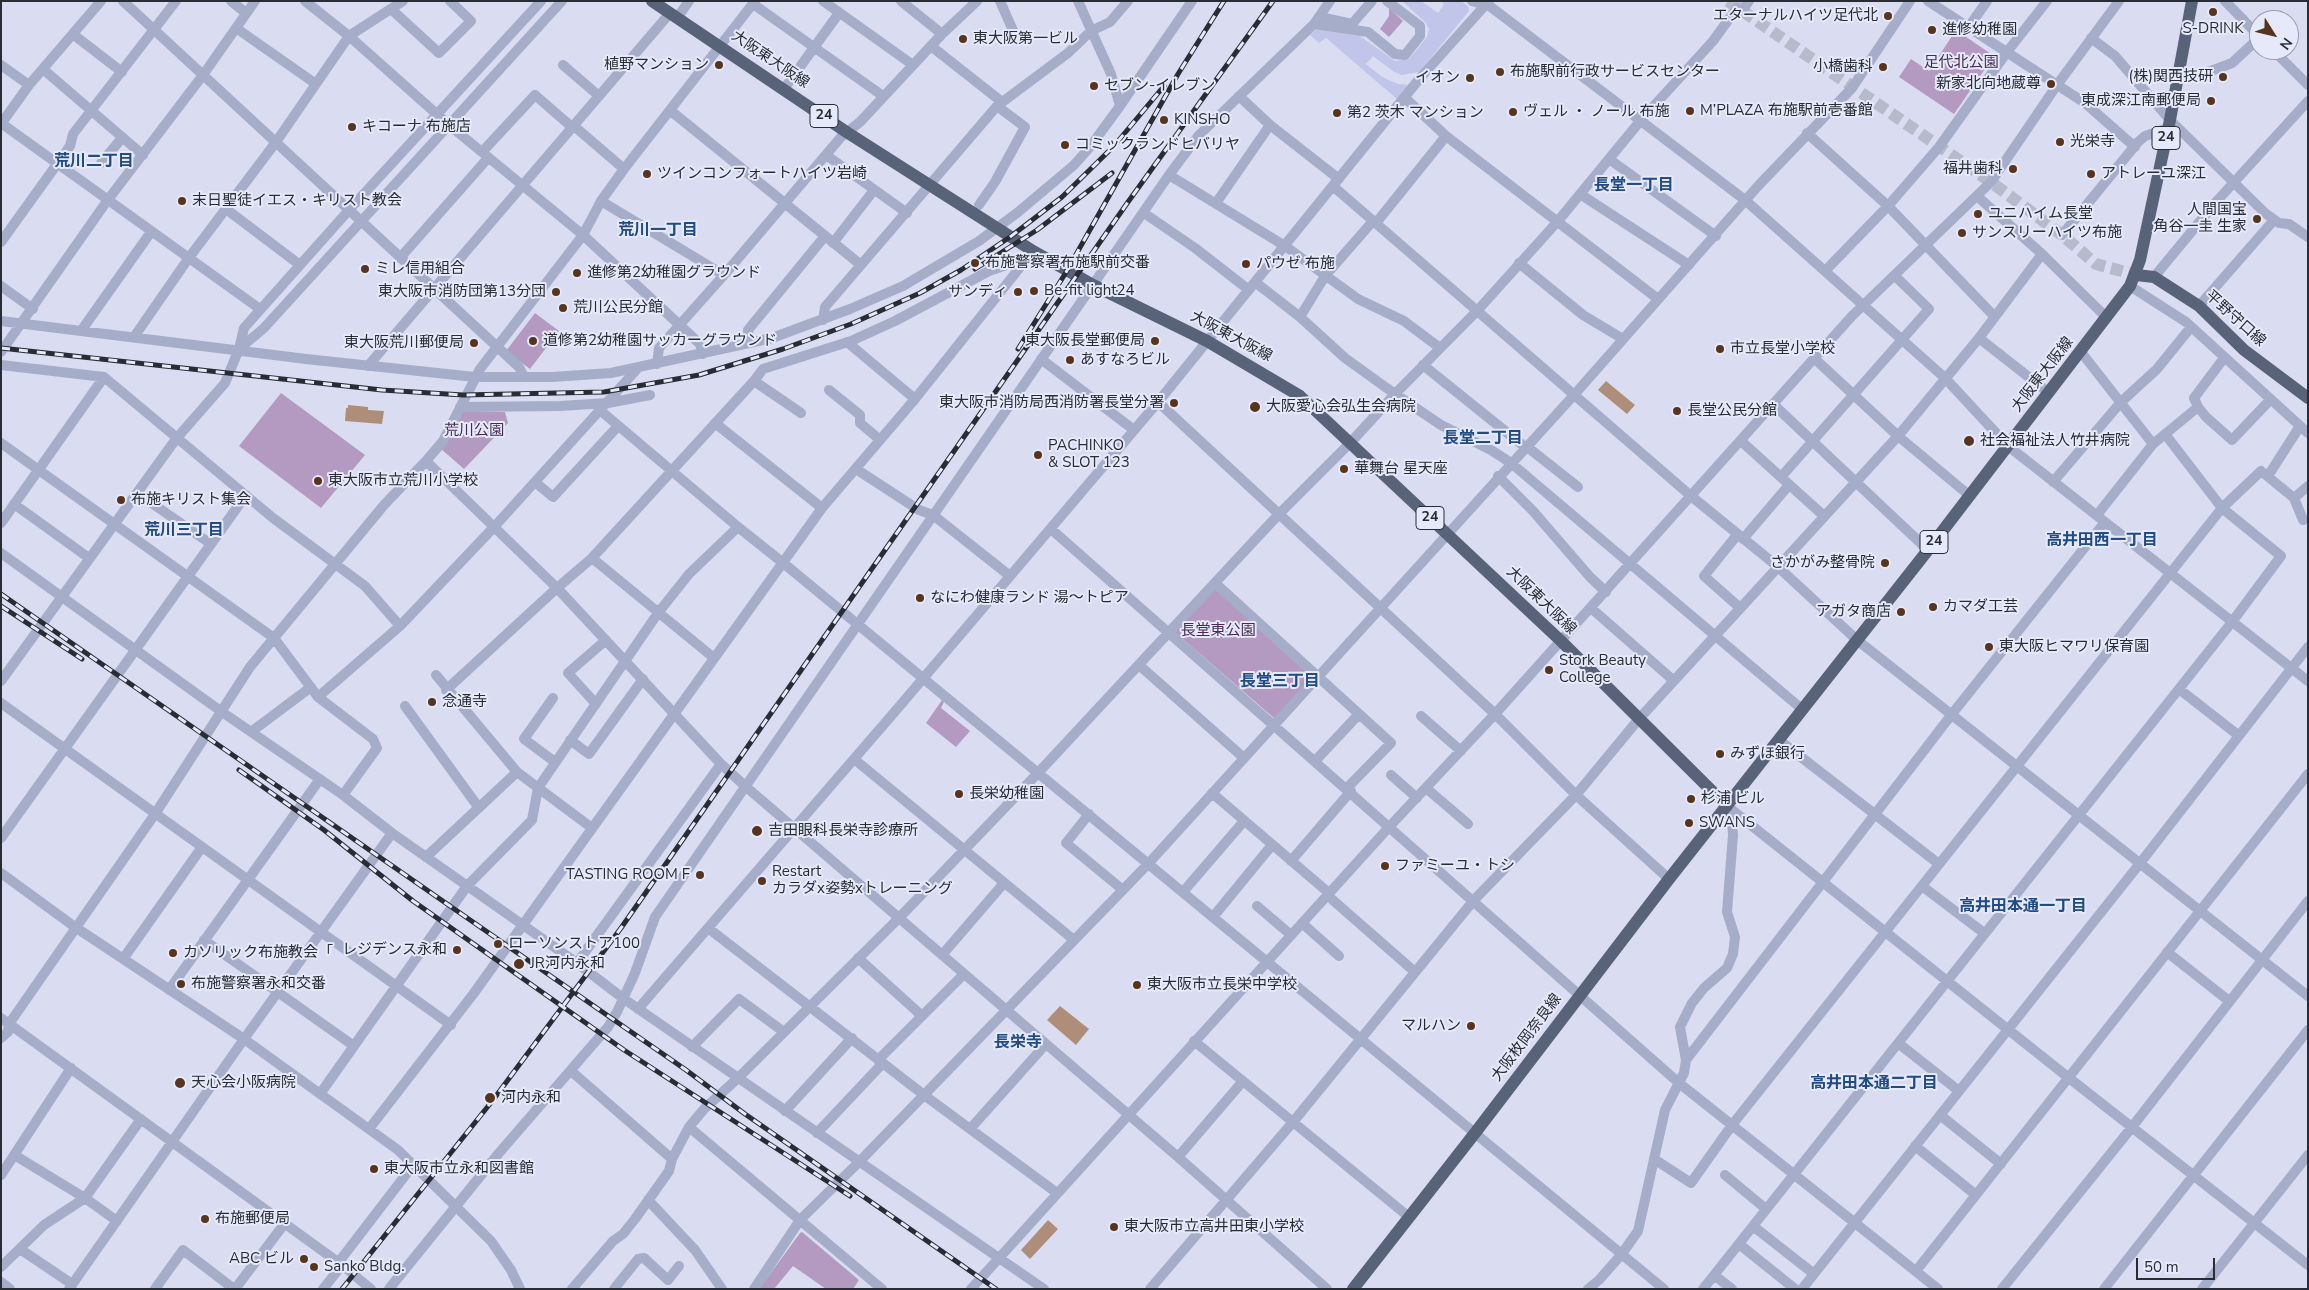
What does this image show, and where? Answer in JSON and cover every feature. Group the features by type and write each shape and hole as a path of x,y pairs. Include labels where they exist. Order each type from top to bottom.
{"main road":[{"name":"大阪東大阪線","path":"652,1 848,132 998,228 1031,254 1207,341 1300,396 1561,641 1638,720 1727,806 1970,496 2107,318 2133,280 2169,124 2192,1"},
{"name":"平野守口線","path":"2133,280 2154,277 2199,306 2244,350 2308,398"},
{"name":"大阪枚岡奈良線","path":"1352,1289 1727,806"}],"street":[{"path":"101,1 74,35 29,85 1,124 260,309"},
{"path":"123,1 519,367 524,377"},
{"path":"1,242 70,146 73,134 176,1"},
{"path":"231,1 246,13"},
{"path":"1,352 107,201 202,75 254,1"},
{"path":"306,1 349,36 449,125 583,235 700,344 703,354"},
{"path":"134,337 188,259 276,142 349,36 403,1"},
{"path":"391,9 439,53 471,20 450,1"},
{"path":"1,681 176,439 225,383 239,349 244,328 349,210 541,1"},
{"path":"239,349 258,334 562,1"},
{"path":"368,366 435,290 599,96 689,1"},
{"path":"823,1 913,64"},
{"path":"901,1 942,34"},
{"path":"1000,1 1015,35"},
{"path":"1078,1 1111,74 1120,106"},
{"path":"822,320 825,307 999,104 1068,53 1091,31 1110,22 1128,1"},
{"path":"1,321 368,366 475,377 582,376 638,368 772,338 822,320 903,286 956,256 998,228 1074,165 1120,106 1192,1"},
{"path":"389,1289 456,1206 608,1027 624,999 655,917 1041,359 1199,135 1317,20 1330,1"},
{"path":"1317,20 1352,24 1372,1"},
{"path":"1317,20 1368,32 1395,54 1405,55 1420,36 1420,26 1387,1"},
{"path":"1472,1 1485,2 1745,200 1946,378 2008,446 2308,681"},
{"path":"572,1289 613,1241 623,1234 648,1200 669,1171 672,1159 689,1127 704,1109 738,1078 899,918 1038,773 1279,514 1477,311 1558,221 1641,120 1749,1"},
{"path":"754,1289 800,1220 860,1162 1148,864 1380,609 1446,533 1574,395 1716,236 1745,200 1852,88 1910,1"},
{"path":"1928,1 2085,103 2135,147"},
{"path":"1968,28 1987,1"},
{"path":"1825,271 1888,206 1939,147 2007,52 2047,1"},
{"path":"971,1289 1194,1041 1606,592 1863,305 1977,196 2002,167 2057,85 2119,1"},
{"path":"2225,1 2249,26"},
{"path":"657,364 659,348 724,275 841,137 975,2"},
{"path":"638,1009 1158,402 1485,2"},
{"path":"4,1022 75,927 155,814 250,667 384,505 426,461 443,440 475,377 583,235 601,201 624,169 754,3 883,96"},
{"path":"784,89 840,13"},
{"path":"236,28 316,84"},
{"path":"74,35 122,72"},
{"path":"2091,38 2115,56 2169,124 2234,184 2274,220 2289,224 2308,238"},
{"path":"931,46 1025,128 995,182 979,205"},
{"path":"2178,74 2195,76 2232,63 2249,47"},
{"path":"2283,60 2308,85"},
{"path":"1,65 29,85"},
{"path":"563,65 599,96"},
{"path":"44,70 143,155"},
{"path":"400,258 535,95 624,169"},
{"path":"1239,96 1337,183 1374,222 1691,496 1777,566 1857,640 2141,862 2308,996"},
{"path":"1405,98 1446,136 1658,299"},
{"path":"2154,277 2216,202 2308,101"},
{"path":"671,111 861,265"},
{"path":"2062,235 2145,136 2169,124"},
{"path":"1216,203 1270,125"},
{"path":"1807,133 1888,206 1995,317"},
{"path":"1300,318 1325,276 1374,222 1446,136"},
{"path":"101,163 122,138"},
{"path":"826,155 907,213"},
{"path":"1609,159 1716,236"},
{"path":"1170,175 1284,246 1358,299 1404,321 1440,348"},
{"path":"749,343 748,330 874,190"},
{"path":"1580,194 1689,265"},
{"path":"1977,196 2042,254 2107,318"},
{"path":"601,201 724,275"},
{"path":"226,209 300,265"},
{"path":"1144,213 1300,318 1345,358 1395,394 1441,425 1491,450 1511,463 1803,710"},
{"path":"2199,306 2274,220"},
{"path":"81,331 151,232"},
{"path":"446,690 592,558 763,369 847,342 895,321 989,271 1031,254"},
{"path":"369,1129 451,1025 822,508 915,399 1031,254"},
{"path":"1150,1289 1225,1199 1293,1122 1474,900 1576,795 1638,720 1739,607 1898,436 1979,338 2042,254"},
{"path":"1519,263 1583,316 1623,339"},
{"path":"1780,477 1929,309 1895,276"},
{"path":"2133,280 2191,327 2304,430 2268,476"},
{"path":"1,286 33,309"},
{"path":"2053,482 2121,402 2158,369 2191,327"},
{"path":"1979,338 2049,393"},
{"path":"847,342 915,399"},
{"path":"2081,352 2153,444"},
{"path":"2224,358 2194,398 2206,417 2232,440 2270,400"},
{"path":"1041,359 1134,430"},
{"path":"1815,359 1898,436 1970,496"},
{"path":"1,365 104,377 273,518 365,586 383,604 388,614 400,626"},
{"path":"1423,365 1578,487"},
{"path":"318,697 400,626 495,526 638,368"},
{"path":"1,523 104,377"},
{"path":"754,381 801,413"},
{"path":"829,390 860,414 860,423 880,439"},
{"path":"460,407 518,408 608,403 650,395"},
{"path":"1158,402 1495,714 1576,795 1669,879"},
{"path":"1774,405 1928,550"},
{"path":"2097,515 2153,444 2198,406"},
{"path":"600,411 922,679 1089,814 1475,1133 1620,1255 1664,1289"},
{"path":"715,424 822,508"},
{"path":"535,482 553,497 618,426"},
{"path":"1702,1289 2232,622 2281,556 2222,508 2165,434"},
{"path":"1741,441 1824,516"},
{"path":"1,443 274,638 318,697 373,739 376,748 343,795"},
{"path":"426,461 557,588 643,678 721,764 1178,1157 1327,1289"},
{"path":"856,469 919,510 933,515 1010,576"},
{"path":"1654,1159 1691,1183 1732,1125 2222,508 2260,471 2294,498 2303,520"},
{"path":"1498,476 1533,511 1590,577 1606,592"},
{"path":"1739,607 1704,576 1789,485"},
{"path":"2294,498 2308,486"},
{"path":"137,493 211,544"},
{"path":"1,838 246,496"},
{"path":"14,504 89,558"},
{"path":"1686,1060 1952,714 2105,522"},
{"path":"320,1094 467,886 532,820 538,788 658,613 689,574 738,527"},
{"path":"1051,529 1316,760 1679,1083 1938,1289"},
{"path":"1,553 136,648 222,712 343,795 392,833 577,963 638,1009 1044,1289"},
{"path":"592,558 714,658"},
{"path":"1215,583 1391,743 1349,790 1291,861"},
{"path":"1591,608 1674,680"},
{"path":"596,704 568,673 606,640"},
{"path":"1802,1289 2141,862 2308,647"},
{"path":"1139,665 1244,758"},
{"path":"436,675 446,690 517,772 592,828"},
{"path":"570,740 589,754 643,678"},
{"path":"251,732 311,687"},
{"path":"2179,688 2238,735"},
{"path":"553,698 524,739 555,762"},
{"path":"1,703 451,1025"},
{"path":"405,706 479,808"},
{"path":"1316,760 1359,714"},
{"path":"1422,716 1461,751"},
{"path":"1779,740 1874,816 1939,864"},
{"path":"854,759 1074,940"},
{"path":"577,963 721,764"},
{"path":"426,857 517,772"},
{"path":"1916,1271 2308,774"},
{"path":"1391,775 1417,798"},
{"path":"169,990 320,779"},
{"path":"1426,788 1468,824"},
{"path":"1212,793 1415,972"},
{"path":"1727,806 2069,1078 2308,1264"},
{"path":"1588,1289 1599,1280 1638,1231 1643,1219 1665,1110 1684,1072 1686,1060 1680,1027 1692,1003 1704,988 1727,968 1733,954 1735,937 1726,912 1732,822 1727,806"},
{"path":"1089,814 1066,843 1122,890"},
{"path":"1183,892 1244,821"},
{"path":"20,1249 70,1287 244,1039 392,833"},
{"path":"1213,917 1272,845"},
{"path":"123,959 202,848"},
{"path":"1,873 75,927 244,1039 369,1129 414,1164 491,1241 511,1270 520,1289"},
{"path":"942,955 1004,883"},
{"path":"1922,886 1984,933"},
{"path":"2002,1289 2264,960 2308,901"},
{"path":"1257,906 1291,935"},
{"path":"1302,923 1339,956"},
{"path":"708,928 811,1005 924,1095 1057,1194"},
{"path":"204,940 354,1046"},
{"path":"2167,952 2229,1002"},
{"path":"858,958 922,1015"},
{"path":"817,1133 922,1015 964,974"},
{"path":"692,1047 740,999 784,1032"},
{"path":"1,1038 8,1032 4,1022"},
{"path":"4,1022 71,1068 285,1223 371,1289"},
{"path":"2104,1289 2308,1030"},
{"path":"784,1111 852,1038"},
{"path":"1194,1041 1409,1217"},
{"path":"1898,1043 1959,1091"},
{"path":"970,1129 1046,1044"},
{"path":"1,1175 16,1156 71,1068"},
{"path":"571,1071 672,1159"},
{"path":"1178,1157 1243,1081"},
{"path":"1940,1115 2001,1164"},
{"path":"1,1267 44,1225 85,1198 141,1119"},
{"path":"689,1127 882,1289"},
{"path":"1915,1146 1976,1195"},
{"path":"2202,1289 2308,1155"},
{"path":"16,1156 85,1198 117,1221"},
{"path":"324,1289 340,1264 414,1164"},
{"path":"1725,1175 1766,1209"},
{"path":"648,1200 695,1250 721,1288"},
{"path":"155,1289 183,1250 235,1289 285,1223"},
{"path":"1753,1226 1814,1274"},
{"path":"1739,1244 1795,1289"},
{"path":"614,1289 638,1259 644,1258 668,1280 679,1266"},
{"path":"1714,1275 1732,1289"},
{"path":"1,1282 10,1289"}],"green space":[{"path":"1389,8 1403,21 1389,37 1380,29 1389,16"},
{"name":"足代北公園","path":"1956,30 1994,56 1954,114 1899,77 1911,59 1929,71"},
{"name":"道修第2幼稚園サッカーグラウンド","path":"535,313 559,331 530,369 506,351"},
{"path":"281,393 365,455 321,508 239,446"},
{"name":"荒川公園","path":"462,411 505,412 508,423 464,469 440,448"},
{"name":"長堂東公園","path":"1216,588 1312,677 1275,719 1175,632"},
{"path":"942,700 944,702 941,708 970,731 956,747 926,723"},
{"path":"802,1232 859,1280 853,1289 826,1289 793,1266 774,1289 759,1289"}],"shaded area":[{"path":"1402,1 1421,1 1438,13 1444,4 1441,1 1461,1 1468,6 1469,11 1419,72 1402,75 1394,72 1373,56 1366,64 1382,77 1398,84 1410,85 1398,100 1326,38 1319,43 1310,35 1317,29 1360,36 1395,61 1409,59 1427,37 1429,29 1426,23"},
{"path":"1606,381 1635,405 1627,414 1598,390"},
{"path":"348,405 368,407 368,410 384,411 382,424 345,421"},
{"path":"1060,1006 1089,1029 1076,1045 1047,1020"},
{"path":"1048,1220 1058,1229 1030,1259 1021,1250"}],"tunnel":[{"path":"1728,1 1991,182 2062,235 2096,264 2136,275"}],"railway":[{"path":"1018,349 1065,274 1178,74 1224,1"},
{"path":"342,1289 493,1100 621,928 1128,202 1273,1"},
{"path":"1,348 382,390 463,395 604,392 699,375 783,349 851,324 920,293 961,270 1010,237 1062,197 1114,146 1164,86"},
{"path":"975,269 1037,230 1112,173"},
{"path":"1,594 686,1070 745,1114 996,1289"},
{"path":"1,606 82,659"},
{"path":"239,770 324,830 413,901 624,1050 850,1196"}],"place":[{"name":"S-DRINK","path":"2213,12"},
{"name":"エターナルハイツ足代北","path":"1888,16"},
{"name":"進修幼稚園","path":"1932,30"},
{"name":"東大阪第一ビル","path":"963,39"},
{"name":"植野マンション","path":"719,65"},
{"name":"小橋歯科","path":"1883,67"},
{"name":"布施駅前行政サービスセンター","path":"1500,72"},
{"name":"(株)関西技研","path":"2223,77"},
{"name":"イオン","path":"1470,78"},
{"name":"新家北向地蔵尊","path":"2051,84"},
{"name":"セブン-イレブン","path":"1094,86"},
{"name":"東成深江南郵便局","path":"2211,101"},
{"name":"M’PLAZA 布施駅前壱番館","path":"1690,111"},
{"name":"ヴェル ・ ノール 布施","path":"1513,112"},
{"name":"第2 茨木 マンション","path":"1337,113"},
{"name":"KINSHO","path":"1164,120"},
{"name":"キコーナ 布施店","path":"352,127"},
{"name":"光栄寺","path":"2060,142"},
{"name":"コミックランドヒバリヤ","path":"1065,145"},
{"name":"福井歯科","path":"2013,169"},
{"name":"ツインコンフォートハイツ岩崎","path":"647,174"},
{"name":"アトレーユ深江","path":"2091,174"},
{"name":"末日聖徒イエス・キリスト教会","path":"182,201"},
{"name":"ユニハイム長堂","path":"1978,214"},
{"name":"人間国宝 角谷一圭 生家","path":"2257,219"},
{"name":"サンスリーハイツ布施","path":"1962,233"},
{"name":"布施警察署布施駅前交番","path":"975,263"},
{"name":"パウゼ 布施","path":"1246,264"},
{"name":"ミレ信用組合","path":"365,269"},
{"name":"進修第2幼稚園グラウンド","path":"577,273"},
{"name":"Be-fit light24","path":"1034,291"},
{"name":"東大阪市消防団第13分団","path":"556,292"},
{"name":"サンディ","path":"1018,292"},
{"name":"荒川公民分館","path":"563,308"},
{"name":"道修第2幼稚園サッカーグラウンド","path":"533,341"},
{"name":"東大阪長堂郵便局","path":"1155,341"},
{"name":"東大阪荒川郵便局","path":"474,343"},
{"name":"市立長堂小学校","path":"1720,349"},
{"name":"あすなろビル","path":"1070,360"},
{"name":"東大阪市消防局西消防署長堂分署","path":"1174,403"},
{"name":"大阪愛心会弘生会病院","path":"1255,407"},
{"name":"長堂公民分館","path":"1677,411"},
{"name":"社会福祉法人竹井病院","path":"1969,441"},
{"name":"PACHINKO & SLOT 123","path":"1038,455"},
{"name":"華舞台 星天座","path":"1344,469"},
{"name":"東大阪市立荒川小学校","path":"318,481"},
{"name":"布施キリスト集会","path":"121,500"},
{"name":"さかがみ整骨院","path":"1885,563"},
{"name":"なにわ健康ランド 湯～トピア","path":"920,598"},
{"name":"カマダ工芸","path":"1933,607"},
{"name":"アガタ商店","path":"1901,612"},
{"name":"東大阪ヒマワリ保育園","path":"1989,647"},
{"name":"Stork Beauty College","path":"1549,670"},
{"name":"念通寺","path":"432,702"},
{"name":"みずほ銀行","path":"1720,754"},
{"name":"長栄幼稚園","path":"959,794"},
{"name":"杉浦 ビル","path":"1691,799"},
{"name":"SWANS","path":"1689,823"},
{"name":"吉田眼科長栄寺診療所","path":"757,831"},
{"name":"ファミーユ・トシ","path":"1385,866"},
{"name":"TASTING ROOM F","path":"700,875"},
{"name":"Restart カラダx姿勢xトレーニング","path":"762,881"},
{"name":"ローソンストア100","path":"498,944"},
{"name":"レジデンス永和","path":"457,950"},
{"name":"カソリック布施教会「","path":"173,953"},
{"name":"JR河内永和","path":"519,964"},
{"name":"布施警察署永和交番","path":"181,984"},
{"name":"東大阪市立長栄中学校","path":"1137,985"},
{"name":"マルハン","path":"1471,1026"},
{"name":"天心会小阪病院","path":"180,1083"},
{"name":"河内永和","path":"490,1098"},
{"name":"東大阪市立永和図書館","path":"374,1169"},
{"name":"布施郵便局","path":"205,1219"},
{"name":"東大阪市立高井田東小学校","path":"1114,1227"},
{"name":"ABC ビル","path":"304,1259"},
{"name":"Sanko Bldg.","path":"314,1267"}],"district":[{"name":"荒川二丁目","path":"94,162"},
{"name":"長堂一丁目","path":"1634,186"},
{"name":"荒川一丁目","path":"658,231"},
{"name":"長堂二丁目","path":"1483,439"},
{"name":"荒川三丁目","path":"184,531"},
{"name":"高井田西一丁目","path":"2102,541"},
{"name":"長堂三丁目","path":"1280,682"},
{"name":"高井田本通一丁目","path":"2023,907"},
{"name":"長栄寺","path":"1018,1043"},
{"name":"高井田本通二丁目","path":"1874,1084"}]}
